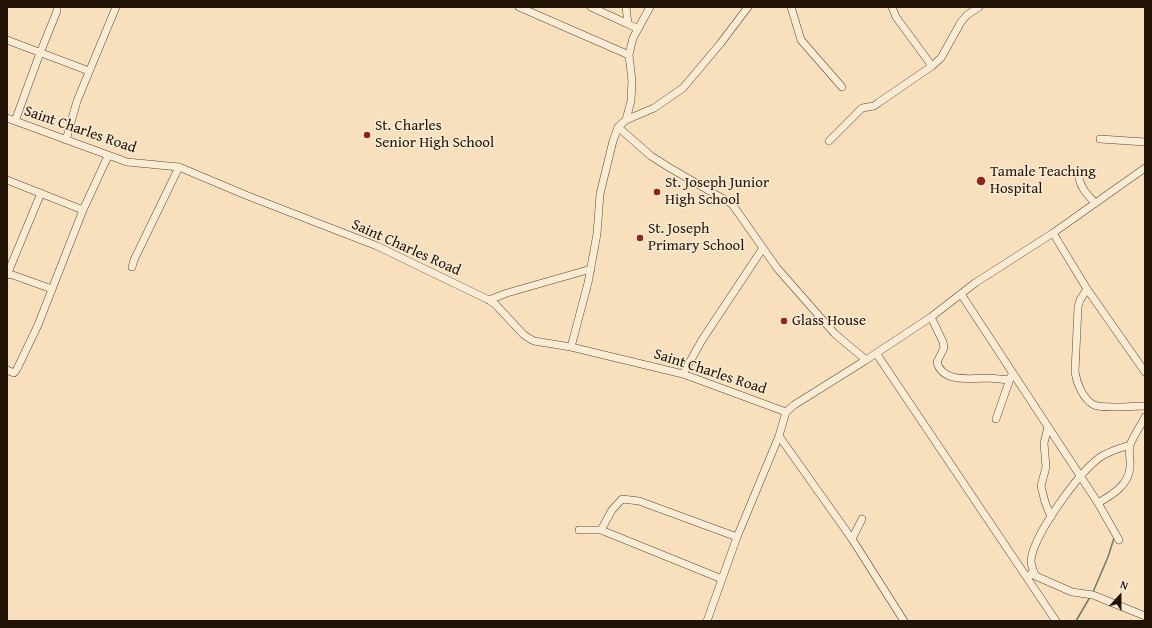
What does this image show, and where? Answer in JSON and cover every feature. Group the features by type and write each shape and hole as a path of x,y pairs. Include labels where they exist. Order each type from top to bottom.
{"street":[{"path":"15,122 57,11 57,7"},
{"path":"66,140 77,101 116,7"},
{"path":"519,7 629,54"},
{"path":"592,7 638,28"},
{"path":"626,7 628,24"},
{"path":"626,120 632,90 629,54 633,38 650,7"},
{"path":"571,347 584,303 591,269 597,234 600,194 618,127 626,120 654,108 682,88 720,44 748,7"},
{"path":"791,7 801,40 842,87"},
{"path":"892,7 896,17 932,66"},
{"path":"829,141 862,108 874,106 932,66 941,58 961,22 979,7"},
{"path":"7,40 89,71"},
{"name":"Saint Charles Road","path":"7,118 127,162 179,167 248,196 377,246 489,300 495,304 526,338 534,341 571,347 683,374 786,412"},
{"path":"618,127 651,156 732,204 777,268 835,334 866,360"},
{"path":"1100,139 1145,142"},
{"path":"7,370 14,373 18,369 38,324 83,210 108,156"},
{"path":"132,267 179,167"},
{"path":"707,621 738,537 779,436 786,412 931,317 975,283 1052,233 1145,168"},
{"path":"1079,178 1080,184 1084,191 1095,203"},
{"path":"7,180 83,210"},
{"path":"42,193 7,274 52,289"},
{"path":"1052,233 1087,289 1145,372"},
{"path":"683,374 702,340 763,248"},
{"path":"489,300 507,293 591,269"},
{"path":"1087,289 1080,300 1077,314 1075,372 1076,381 1080,390 1094,405 1106,407 1145,406"},
{"path":"961,294 1011,376 1048,427 1098,503 1119,540"},
{"path":"931,317 944,342 944,348 937,362 938,368 943,372 960,378 1011,376"},
{"path":"876,353 1056,621"},
{"path":"996,419 1011,376"},
{"path":"1098,503 1120,488 1129,475 1130,445 1145,417"},
{"path":"1048,427 1044,443 1046,467 1041,486 1044,502 1051,517"},
{"path":"779,436 852,539 904,621"},
{"path":"1035,575 1031,562 1032,555 1040,536 1058,505 1093,463 1101,457 1130,445"},
{"path":"601,530 612,510 622,499 639,502 738,537"},
{"path":"852,539 862,519"},
{"path":"579,530 601,530 722,579"},
{"path":"1022,572 1035,575 1072,592 1091,595 1145,616"}],"waterway":[{"path":"1093,592 1108,557 1114,538"},
{"path":"1076,621 1090,597"}],"place":[{"name":"St. Charles Senior High School","path":"367,135"},
{"name":"Tamale Teaching Hospital","path":"981,181"},
{"name":"St. Joseph Junior High School","path":"657,192"},
{"name":"St. Joseph Primary School","path":"640,238"},
{"name":"Glass House","path":"784,321"}]}
